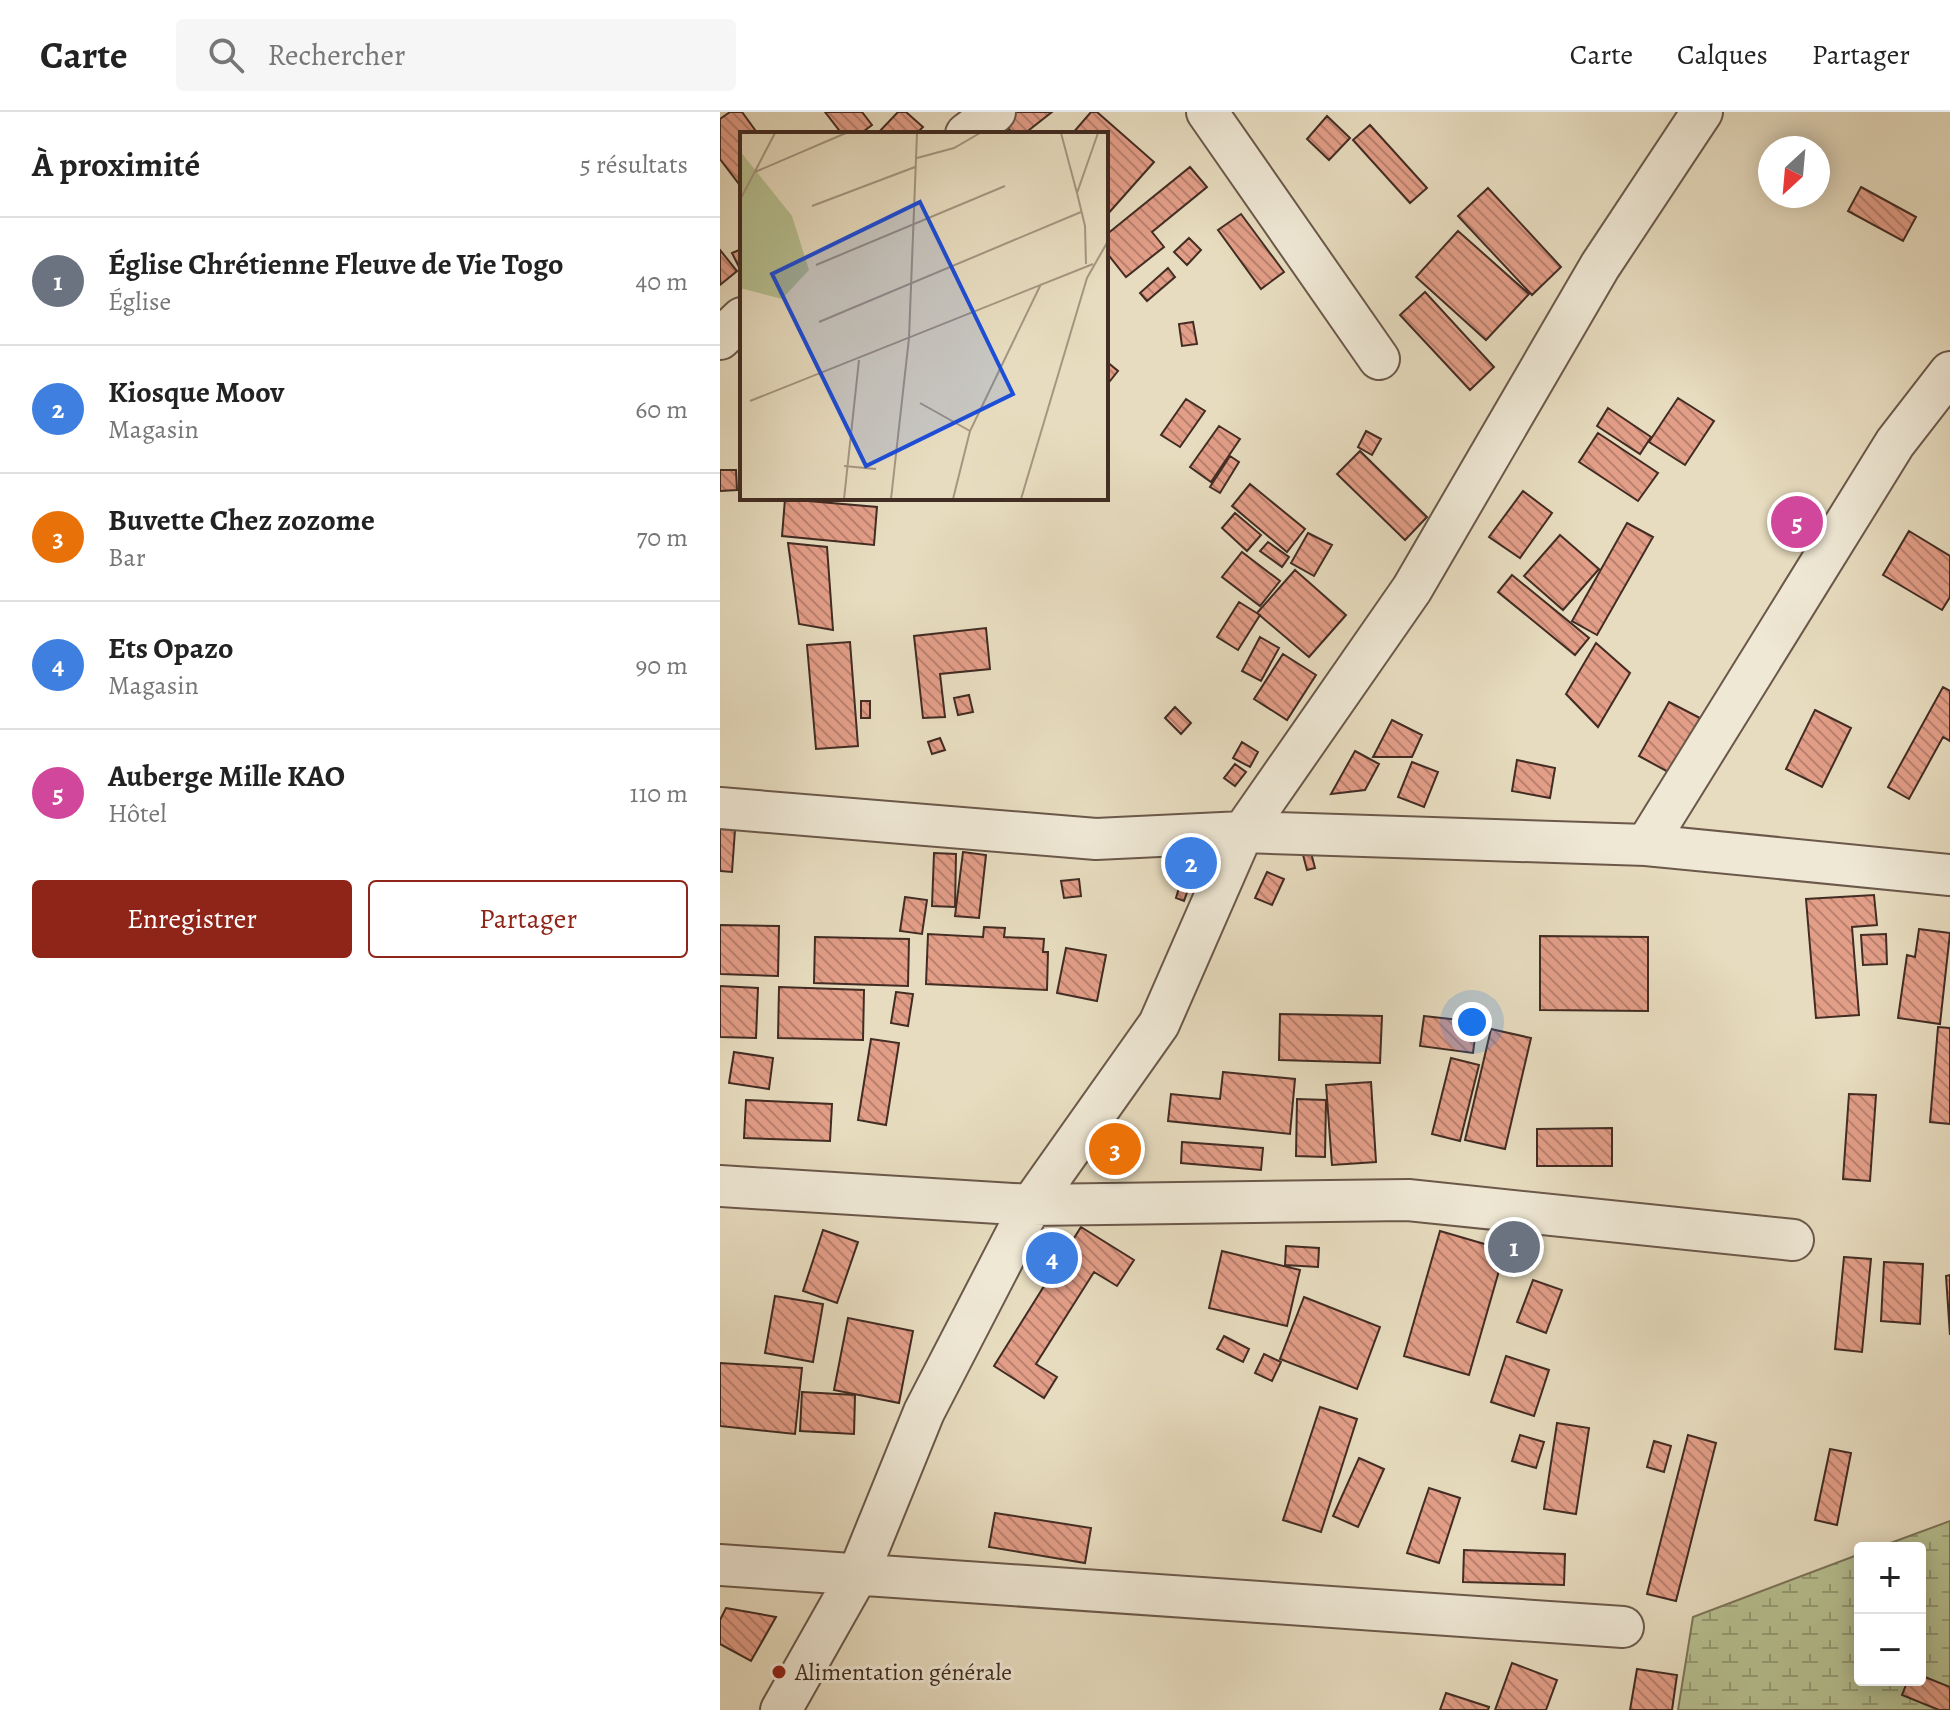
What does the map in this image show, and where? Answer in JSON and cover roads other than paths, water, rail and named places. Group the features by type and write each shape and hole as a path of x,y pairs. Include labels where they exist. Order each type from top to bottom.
{"street":[{"path":"969,132 995,112"},
{"path":"1207,112 1379,359"},
{"path":"781,1710 859,1572 924,1412 1031,1205 1159,1024 1243,832 1412,589 1600,266 1702,112"},
{"path":"720,339 740,320"},
{"path":"1646,845 1895,443 1950,372"},
{"path":"720,808 1096,839 1243,832 1646,845 1950,875"},
{"path":"720,1186 1031,1205 1408,1200 1793,1240"},
{"path":"720,1565 859,1572 1623,1627"}],"place":[{"name":"Auberge Mille KAO","path":"1797,522"},
{"name":"Kiosque Moov","path":"1191,863"},
{"name":"Buvette Chez zozome","path":"1115,1149"},
{"name":"Église Chrétienne Fleuve de Vie Togo","path":"1514,1247"},
{"name":"Ets Opazo","path":"1052,1258"},
{"name":"Alimentation générale","path":"779,1672"}]}
